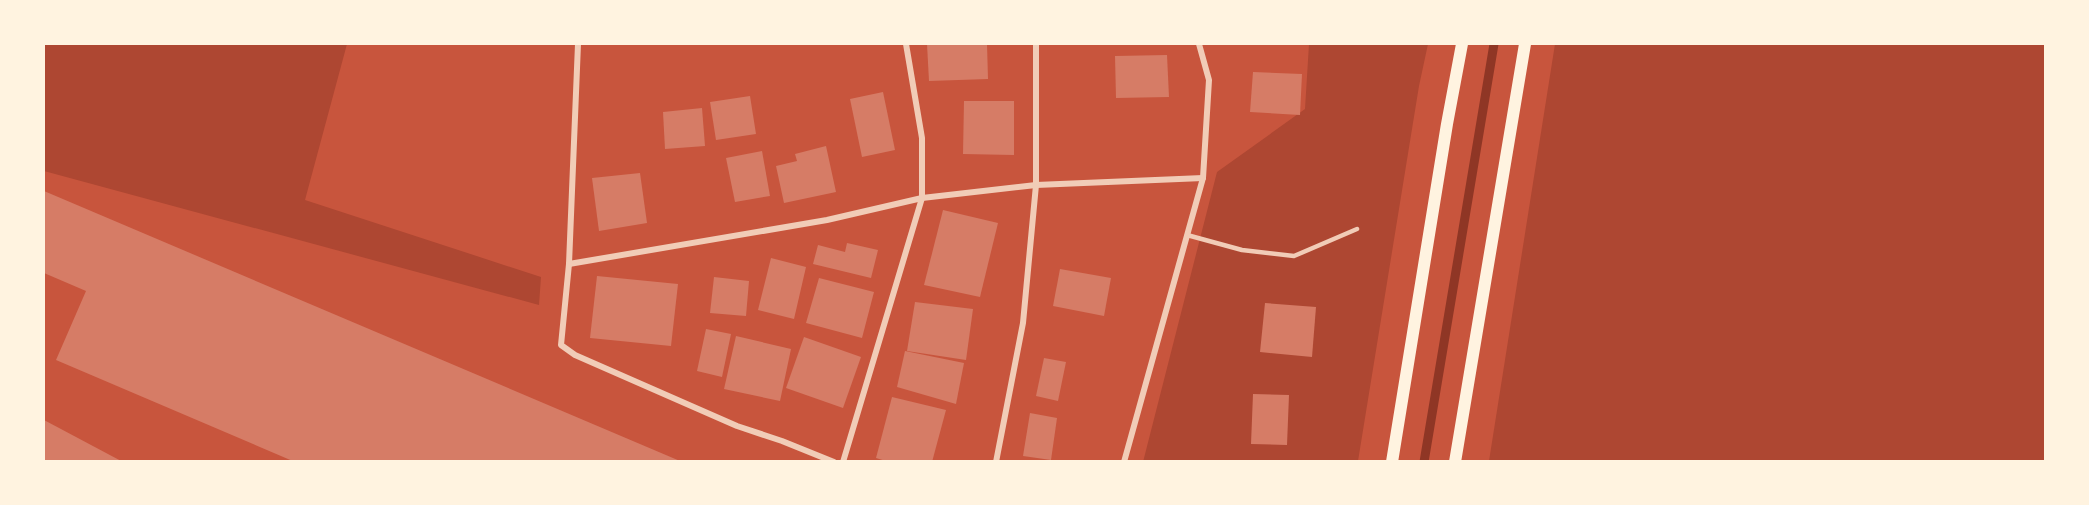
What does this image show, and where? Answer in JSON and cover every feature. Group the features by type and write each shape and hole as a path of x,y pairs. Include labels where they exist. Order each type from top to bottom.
{"main road":[{"path":"1392,462 1462,44"},
{"path":"1455,462 1525,44"}],"street":[{"path":"578,44 569,264 561,345 575,355 737,426 834,462"},
{"path":"843,462 922,198 922,138 906,44"},
{"path":"996,462 1023,323 1036,185 1036,44"},
{"path":"1124,462 1203,178 1209,80 1199,44"},
{"path":"569,264 827,220 922,198 1036,185 1203,178"}],"lane":[{"path":"1187,235 1242,250 1294,256 1357,229"}],"shaded area":[{"path":"44,44 347,44 305,200 541,277 539,305 44,171"},
{"path":"1309,44 1428,44 1419,86 1358,461 1143,462 1217,172 1305,109"},
{"path":"1555,44 2045,44 2045,461 1489,461"}],"building":[{"path":"927,44 987,44 988,79 929,81"},
{"path":"1167,55 1169,97 1116,98 1115,56"},
{"path":"1253,72 1302,74 1300,115 1250,112"},
{"path":"883,92 895,150 862,157 850,99"},
{"path":"750,96 756,134 716,140 710,102"},
{"path":"964,101 1014,101 1014,155 963,154"},
{"path":"702,108 705,146 665,149 663,112"},
{"path":"826,146 836,192 784,203 776,166 797,161 795,154"},
{"path":"762,151 770,196 735,202 726,158"},
{"path":"640,173 647,223 599,231 592,178"},
{"path":"44,191 680,462 295,462 56,360 86,291 44,273"},
{"path":"943,210 998,223 980,297 924,285"},
{"path":"847,243 878,250 871,278 813,264 818,245 845,252"},
{"path":"771,258 806,267 794,319 758,310"},
{"path":"1060,269 1111,278 1104,316 1053,306"},
{"path":"597,276 678,284 671,346 590,338"},
{"path":"714,277 749,281 746,316 710,313"},
{"path":"819,278 874,292 862,338 806,323"},
{"path":"915,302 973,309 966,360 907,351"},
{"path":"1265,303 1316,307 1312,357 1260,352"},
{"path":"706,329 731,334 722,377 697,371"},
{"path":"736,336 791,349 780,401 724,389"},
{"path":"804,337 861,357 843,408 786,388"},
{"path":"905,351 964,363 956,404 897,387"},
{"path":"1044,358 1066,362 1058,401 1036,396"},
{"path":"1253,394 1289,395 1287,445 1251,444"},
{"path":"892,397 946,410 932,462 889,462 876,458"},
{"path":"1030,413 1057,418 1051,460 1023,456"},
{"path":"44,420 123,462 44,462"}],"waterway":[{"path":"1424,462 1494,44"}]}
